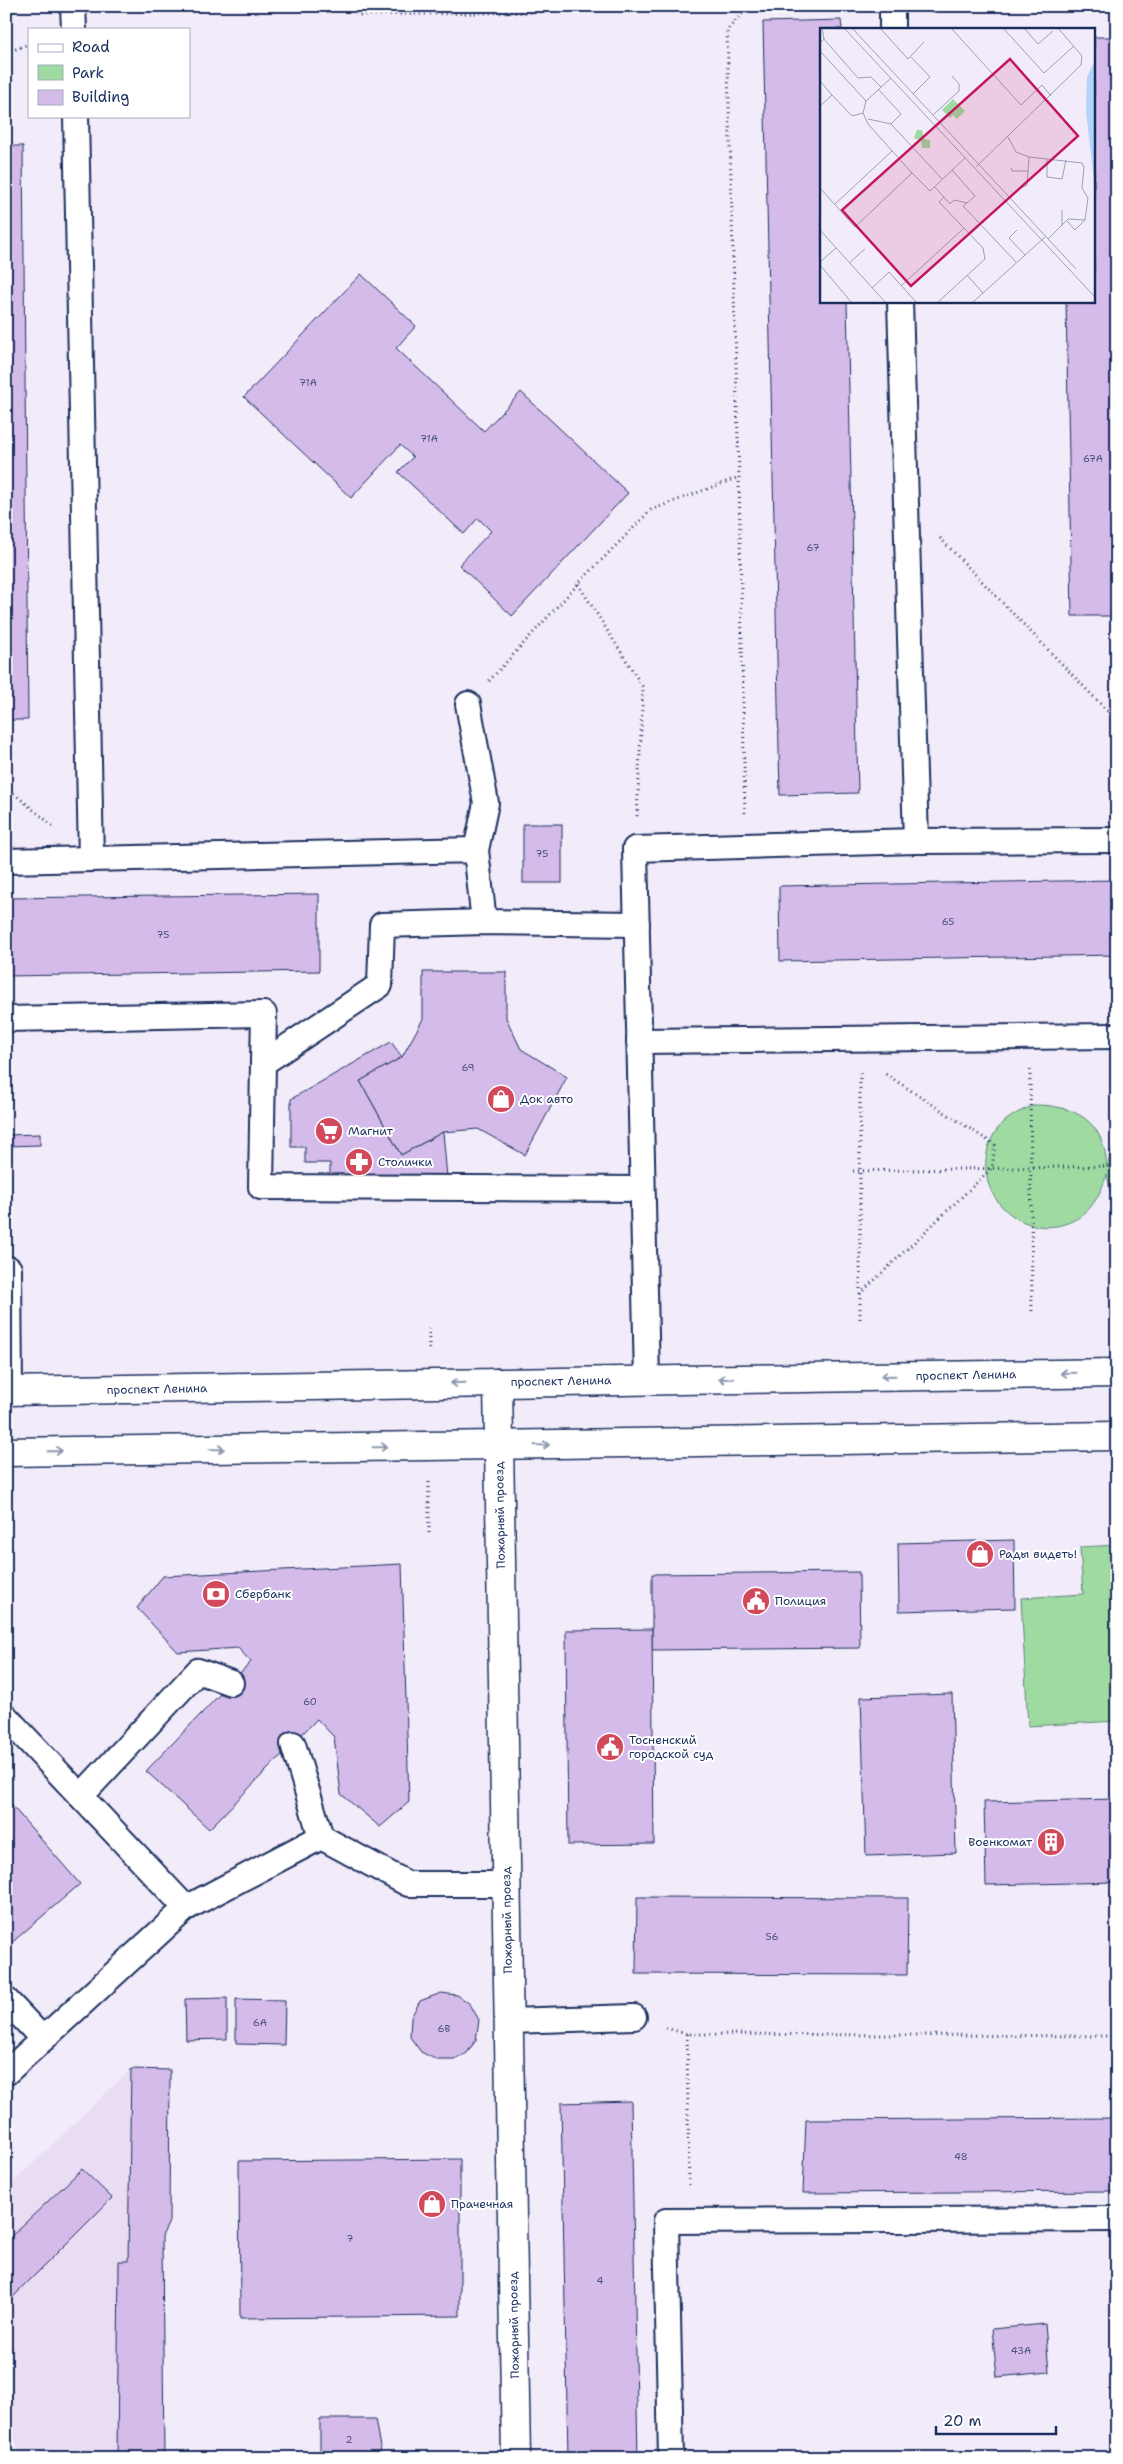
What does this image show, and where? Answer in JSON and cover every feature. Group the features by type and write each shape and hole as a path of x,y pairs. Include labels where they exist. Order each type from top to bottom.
{"main road":[{"name":"проспект Ленина","path":"8,1391 1117,1373"},
{"name":"Пожарный проезд","path":"498,1383 516,2458"},
{"path":"6,1452 1117,1436"}],"lane":[{"path":"73,6 74,28"},
{"path":"892,6 892,28"},
{"path":"76,118 91,859"},
{"path":"900,302 916,841"},
{"path":"468,704 486,803 476,850 484,922"},
{"path":"647,1380 635,849 916,841 1117,840"},
{"path":"6,861 476,850"},
{"path":"263,1063 380,985 382,925 484,922 637,924"},
{"path":"6,1019 264,1014 261,1187 642,1189"},
{"path":"639,1041 860,1048 1029,1037 1117,1036"},
{"path":"8,1391 9,1270"},
{"path":"81,1796 198,1671 231,1683"},
{"path":"6,1717 186,1908"},
{"path":"293,1744 320,1837 408,1884 506,1884"},
{"path":"6,2073 186,1908 320,1837"},
{"path":"6,2000 43,2039"},
{"path":"509,2021 634,2017"},
{"path":"671,2458 666,2220 1117,2219"}],"path":[{"path":"348,6 359,15 548,12 554,6"},
{"path":"745,846 739,477 727,30 749,6"},
{"path":"6,53 28,44"},
{"path":"468,704 578,584 651,510 739,477"},
{"path":"906,502 1117,721"},
{"path":"578,584 643,687 635,849"},
{"path":"6,787 91,859"},
{"path":"1029,1037 1032,1315"},
{"path":"860,1048 995,1145 992,1168 860,1294"},
{"path":"860,1048 860,1319"},
{"path":"853,1171 1117,1166"},
{"path":"429,1325 429,1354"},
{"path":"429,1476 429,1532"},
{"path":"634,2017 687,2034 1117,2036"},
{"path":"687,2034 689,2220"}],"shaded area":[{"path":"131,2069 170,2070 169,2222 162,2236 164,2458 24,2458 6,2426 6,2189"}],"green space":[{"path":"1035,1105 1067,1109 1076,1113 1093,1126 1099,1134 1105,1151 1107,1168 1111,1151 1117,1141 1117,1205 1110,1191 1107,1174 1094,1202 1086,1212 1064,1224 1046,1227 1029,1224 1013,1216 1000,1204 991,1190 986,1172 987,1153 993,1135 1004,1122 1018,1112"},
{"path":"1117,1545 1117,1721 1028,1726 1021,1598 1083,1594 1080,1547"}],"building":[{"path":"841,20 842,28 820,28 820,302 847,302 858,793 780,795 763,22"},
{"path":"1096,37 1117,37 1117,616 1072,616 1066,302 1096,302"},
{"path":"6,146 23,146 28,720 6,720"},
{"path":"361,274 416,326 396,348 484,431 521,392 628,493 512,616 459,565 491,531 478,518 464,534 398,472 413,457 400,445 351,498 244,397"},
{"path":"523,824 562,824 562,883 523,883"},
{"path":"1117,880 1117,955 780,961 779,886"},
{"path":"319,894 319,971 6,976 6,898"},
{"path":"423,972 506,972 506,1018 521,1049 567,1077 525,1155 478,1129 443,1132 401,1155 360,1081 402,1057 423,1019"},
{"path":"391,1042 402,1057 360,1081 401,1155 443,1132 447,1177 330,1178 330,1163 305,1163 305,1147 291,1147 291,1099"},
{"path":"40,1134 40,1145 6,1146 6,1135"},
{"path":"1014,1540 1015,1608 899,1611 898,1543"},
{"path":"402,1564 409,1802 380,1827 341,1794 334,1737 317,1719 209,1829 146,1771 251,1662 238,1648 178,1652 137,1608 163,1576"},
{"name":"Полиция","path":"859,1572 860,1648 652,1650 652,1574"},
{"name":"Тосненский городской суд","path":"652,1629 654,1844 568,1845 566,1630"},
{"path":"952,1694 956,1853 866,1856 861,1697"},
{"path":"6,1799 80,1884 9,1945 6,1942"},
{"name":"Военкомат","path":"1117,1799 1117,1882 986,1885 984,1802"},
{"path":"637,1897 908,1898 907,1975 636,1974"},
{"path":"441,1993 457,1995 470,2004 479,2020 476,2040 467,2053 455,2060 437,2060 421,2052 410,2037 411,2017 420,2001"},
{"path":"227,1998 227,2039 186,2040 185,1999"},
{"path":"236,1999 285,2000 284,2045 236,2044"},
{"path":"131,2069 170,2070 169,2222 162,2236 164,2458 117,2458 119,2261 128,2261"},
{"path":"631,2101 638,2458 568,2458 561,2103"},
{"path":"1117,2118 1117,2191 803,2193 806,2120"},
{"path":"460,2159 460,2316 240,2318 239,2161"},
{"path":"82,2169 112,2198 6,2304 6,2241"},
{"path":"1045,2324 1049,2372 997,2377 992,2329"},
{"path":"320,2419 375,2419 382,2458 320,2458"}],"place":[{"name":"Док авто","path":"501,1099"},
{"name":"Магнит","path":"329,1131"},
{"name":"Столички","path":"359,1162"},
{"name":"Рады видеть!","path":"980,1554"},
{"name":"Сбербанк","path":"216,1594"},
{"name":"Полиция","path":"756,1601"},
{"name":"Тосненский городской суд","path":"610,1747"},
{"name":"Военкомат","path":"1051,1842"},
{"name":"Прачечная","path":"432,2204"}]}
